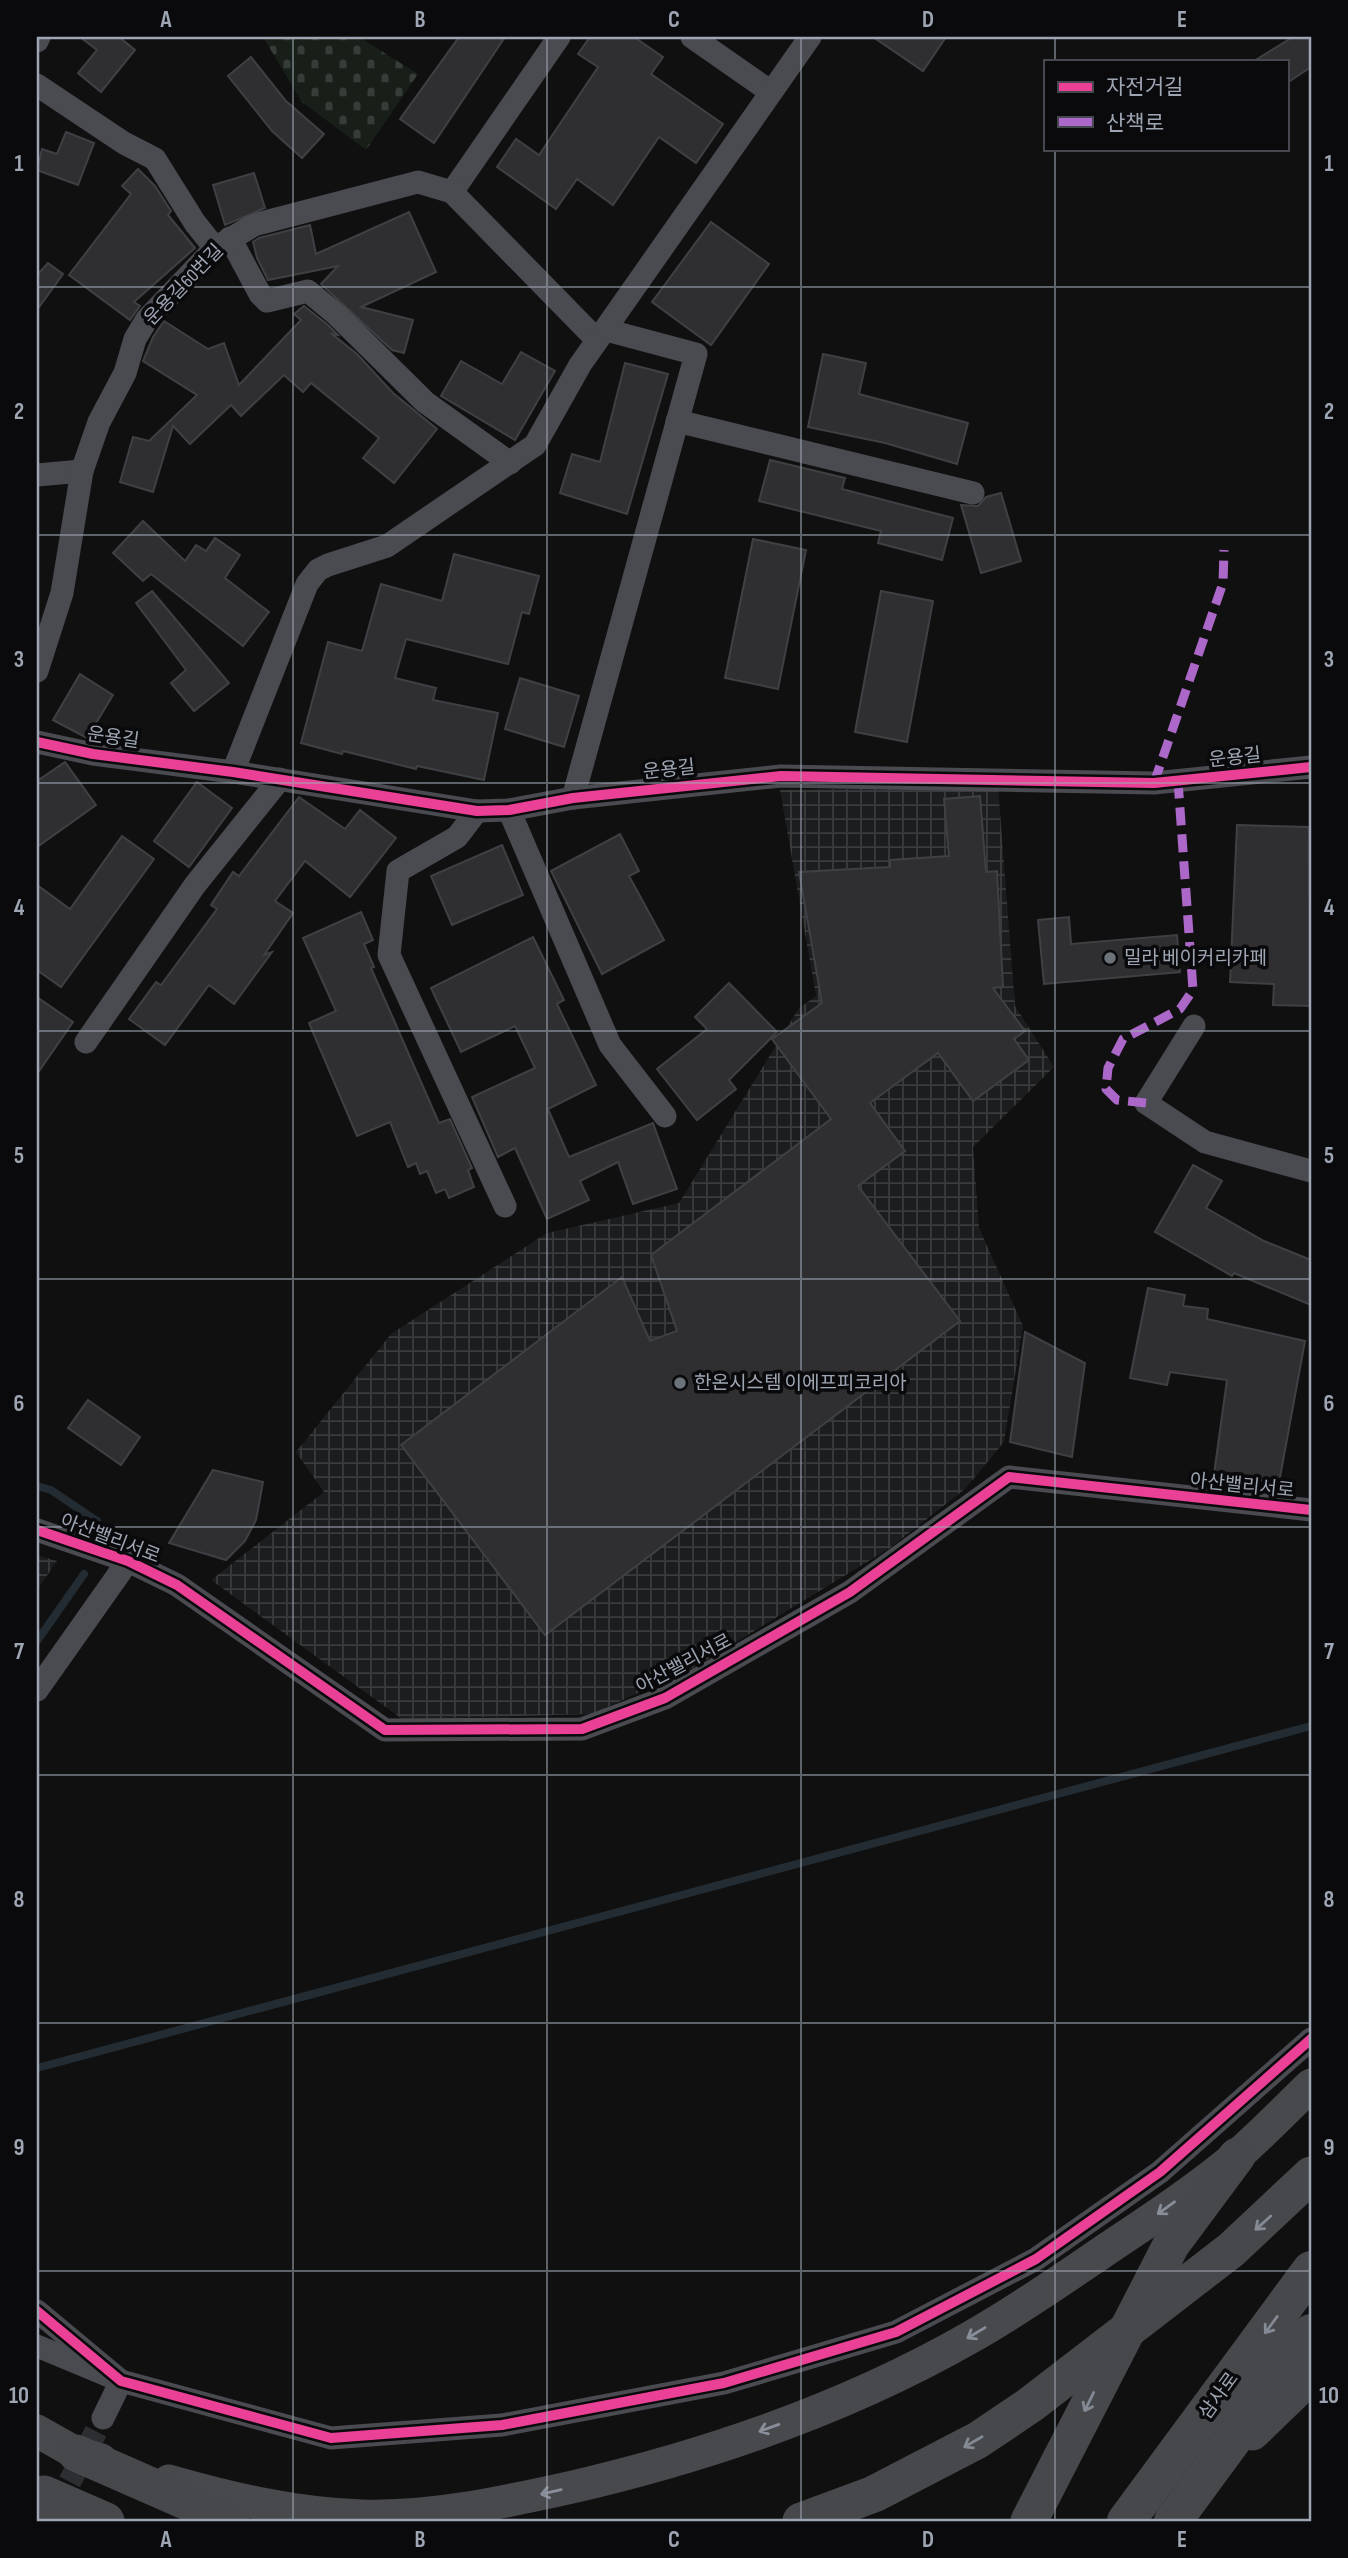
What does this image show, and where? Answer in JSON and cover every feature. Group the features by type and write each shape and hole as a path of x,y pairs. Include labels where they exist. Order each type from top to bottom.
{"highway":[{"name":"삼사로","path":"1126,2521 1311,2270"},
{"name":"삼사로","path":"1173,2521 1311,2333"},
{"path":"37,2500 72,2521"}],"main road":[{"path":"1029,2521 1171,2245 1237,2156"},
{"path":"801,2521 874,2494 978,2440 1030,2405 1186,2287 1261,2225 1311,2175"},
{"path":"1208,2474 1311,2375"},
{"path":"76,2453 197,2521"},
{"path":"76,2453 231,2521"},
{"path":"37,2491 106,2521"}],"street":[{"path":"452,192 559,37"},
{"path":"692,37 772,92"},
{"path":"233,772 307,584 318,570 387,546 535,445 602,335 810,37"},
{"path":"37,85 124,143 155,159 195,223 222,243 267,301 308,291 337,315 425,402 510,463"},
{"name":"운용길60번길","path":"37,671 62,593 82,471 99,422 125,373 135,339 147,320 222,243 254,225 418,182 452,192 602,335"},
{"path":"573,797 696,354 602,335"},
{"path":"677,421 973,493"},
{"path":"37,475 82,471"},
{"name":"운용길","path":"37,742 93,754 233,772 477,811 509,810 573,797 781,776 1154,783 1311,767"},
{"path":"86,1042 195,885 280,779"},
{"path":"509,810 610,1045 665,1116"},
{"path":"477,811 457,837 398,871 389,956 505,1206"},
{"path":"1194,1026 1146,1103 1205,1142 1311,1171"},
{"name":"아산밸리서로","path":"37,1530 128,1561 177,1585 385,1730 582,1729 665,1698 850,1592 1009,1477 1311,1510"},
{"path":"37,1690 128,1561"},
{"path":"37,2346 121,2381 331,2438 502,2425 723,2383 896,2332 1036,2259 1160,2172 1311,2039"},
{"path":"37,2431 76,2453 252,2503 308,2513 350,2515 430,2515 602,2480 692,2456 789,2421 881,2382 970,2338 1119,2241 1237,2156 1311,2085"},
{"path":"37,2311 121,2381"},
{"path":"103,2418 121,2381"}],"shaded area":[{"path":"998,787 1015,1006 1054,1067 973,1147 979,1228 1023,1326 1004,1442 965,1489 890,1548 695,1667 592,1714 402,1719 211,1580 324,1492 296,1452 391,1334 547,1233 679,1203 799,1008 816,996 780,790"},
{"path":"37,1555 57,1561 37,1590"}],"green space":[{"path":"263,37 359,37 418,74 366,150 302,102"}],"building":[{"path":"80,37 119,37 135,50 101,92 78,73 97,50"},
{"path":"459,37 505,37 434,143 400,119"},
{"path":"590,37 634,37 663,57 651,74 723,124 696,163 659,137 613,205 577,179 556,209 497,167 516,139 539,155 598,67 578,54"},
{"path":"873,37 946,37 923,71"},
{"path":"1293,37 1311,37 1311,67 1288,82 1288,60 1256,60"},
{"path":"251,57 286,101 324,134 302,158 272,131 228,76"},
{"path":"66,132 94,143 78,185 37,170 42,149 57,154"},
{"path":"138,169 155,186 171,211 168,215 195,248 134,302 140,306 130,320 69,275 131,194 122,186"},
{"path":"254,173 265,208 225,225 213,185"},
{"path":"409,212 436,272 361,307 413,320 404,353 392,350 321,284 338,266 268,280 257,258 253,242 259,238 310,225 316,254"},
{"path":"711,222 769,264 711,345 652,302"},
{"path":"48,263 63,274 37,310 37,275"},
{"path":"304,306 328,325 338,335 332,334 357,354 393,393 437,429 394,483 363,458 379,438 311,383 303,392 284,375 241,416 231,405 190,444 173,426 153,492 120,482 133,437 149,441 197,395 143,361 153,337 164,321 208,349 224,343 239,385 301,320 294,314"},
{"path":"521,352 555,371 515,440 441,396 461,361 502,384"},
{"path":"823,354 866,363 859,394 968,423 957,464 885,443 808,427"},
{"path":"625,363 668,374 627,514 560,493 572,454 600,462"},
{"path":"770,460 845,478 842,489 953,518 942,560 878,543 881,531 759,501"},
{"path":"1001,493 1021,561 981,573 961,505 978,506 986,497"},
{"path":"143,521 185,561 196,545 206,551 215,538 240,555 225,578 269,612 243,646 151,574 143,581 113,553"},
{"path":"753,539 806,550 778,689 725,678"},
{"path":"454,554 539,576 529,614 522,612 508,664 406,639 395,678 436,688 433,700 498,713 484,780 417,766 416,769 301,743 328,642 362,651 381,584 442,601"},
{"path":"152,591 229,683 194,711 171,683 186,670 136,603"},
{"path":"881,591 933,601 907,742 855,732"},
{"path":"80,674 113,695 87,738 53,720"},
{"path":"520,678 579,696 564,747 505,729"},
{"path":"65,762 96,805 37,847 37,781"},
{"path":"197,782 232,808 189,867 154,841"},
{"name":"한온시스템 이에프피코리아","path":"980,796 986,872 997,871 1003,987 993,988 1025,1031 1014,1039 1029,1060 973,1101 938,1053 870,1103 905,1151 858,1186 960,1321 545,1635 401,1445 622,1277 650,1341 677,1331 651,1255 831,1119 772,1039 822,1003 799,872 890,867 890,860 949,856 944,799"},
{"path":"299,797 345,829 360,810 396,838 350,897 305,861 275,901 293,913 264,955 272,952 234,1004 209,985 165,1045 129,1019 156,982 161,985 217,909 211,905 233,872 239,876"},
{"path":"1237,825 1309,827 1311,1006 1273,1005 1274,984 1230,982"},
{"path":"620,834 639,871 629,876 664,940 602,974 551,871"},
{"path":"122,836 154,859 61,987 37,970 37,885 70,909"},
{"path":"502,845 523,895 452,925 431,876"},
{"path":"361,912 373,940 364,944 374,967 371,968 439,1123 450,1119 472,1168 468,1170 474,1187 449,1198 445,1189 436,1193 427,1171 420,1174 416,1163 408,1167 390,1122 357,1136 309,1023 336,1011 303,938"},
{"name":"밀라 베이커리카페","path":"1069,917 1071,944 1177,935 1180,972 1044,984 1038,920"},
{"path":"533,937 564,1000 557,1004 596,1085 548,1109 569,1157 653,1123 677,1189 633,1204 618,1162 580,1181 589,1200 547,1219 515,1148 498,1157 472,1097 535,1068 515,1026 461,1052 431,988"},
{"path":"729,983 777,1032 729,1080 736,1089 697,1120 657,1069 707,1029 695,1017"},
{"path":"37,997 73,1022 37,1074"},
{"path":"1193,1165 1222,1181 1206,1208 1264,1241 1311,1260 1311,1305 1234,1273 1232,1276 1155,1232"},
{"path":"1148,1288 1185,1295 1183,1306 1208,1309 1207,1319 1305,1341 1279,1483 1214,1474 1227,1380 1170,1372 1167,1385 1130,1378"},
{"path":"1025,1332 1085,1363 1072,1457 1010,1442"},
{"path":"88,1400 140,1437 121,1465 68,1428"},
{"path":"213,1470 263,1482 256,1520 245,1541 226,1560 169,1543"}],"waterway":[{"path":"37,1486 51,1490 97,1521"},
{"path":"37,1641 84,1574"},
{"path":"37,2068 1311,1726"}],"tunnel":[{"path":"54,2512 103,2418"}],"marked path":[{"path":"1154,783 1223,583 1224,550"},
{"path":"1146,1103 1117,1100 1106,1089 1108,1068 1123,1039 1180,1009 1193,990 1178,781"}],"cycle path":[{"path":"37,742 93,754 233,772 477,811 509,810 573,798 781,776 1154,783 1311,767"},
{"path":"37,1530 128,1561 177,1585 385,1730 582,1729 665,1698 850,1592 1009,1477 1311,1510"},
{"path":"37,2311 121,2381 331,2438 502,2425 724,2383 896,2332 1036,2259 1160,2172 1311,2039"}],"place":[{"name":"밀라 베이커리카페","path":"1110,958"},
{"name":"한온시스템 이에프피코리아","path":"680,1383"}]}
